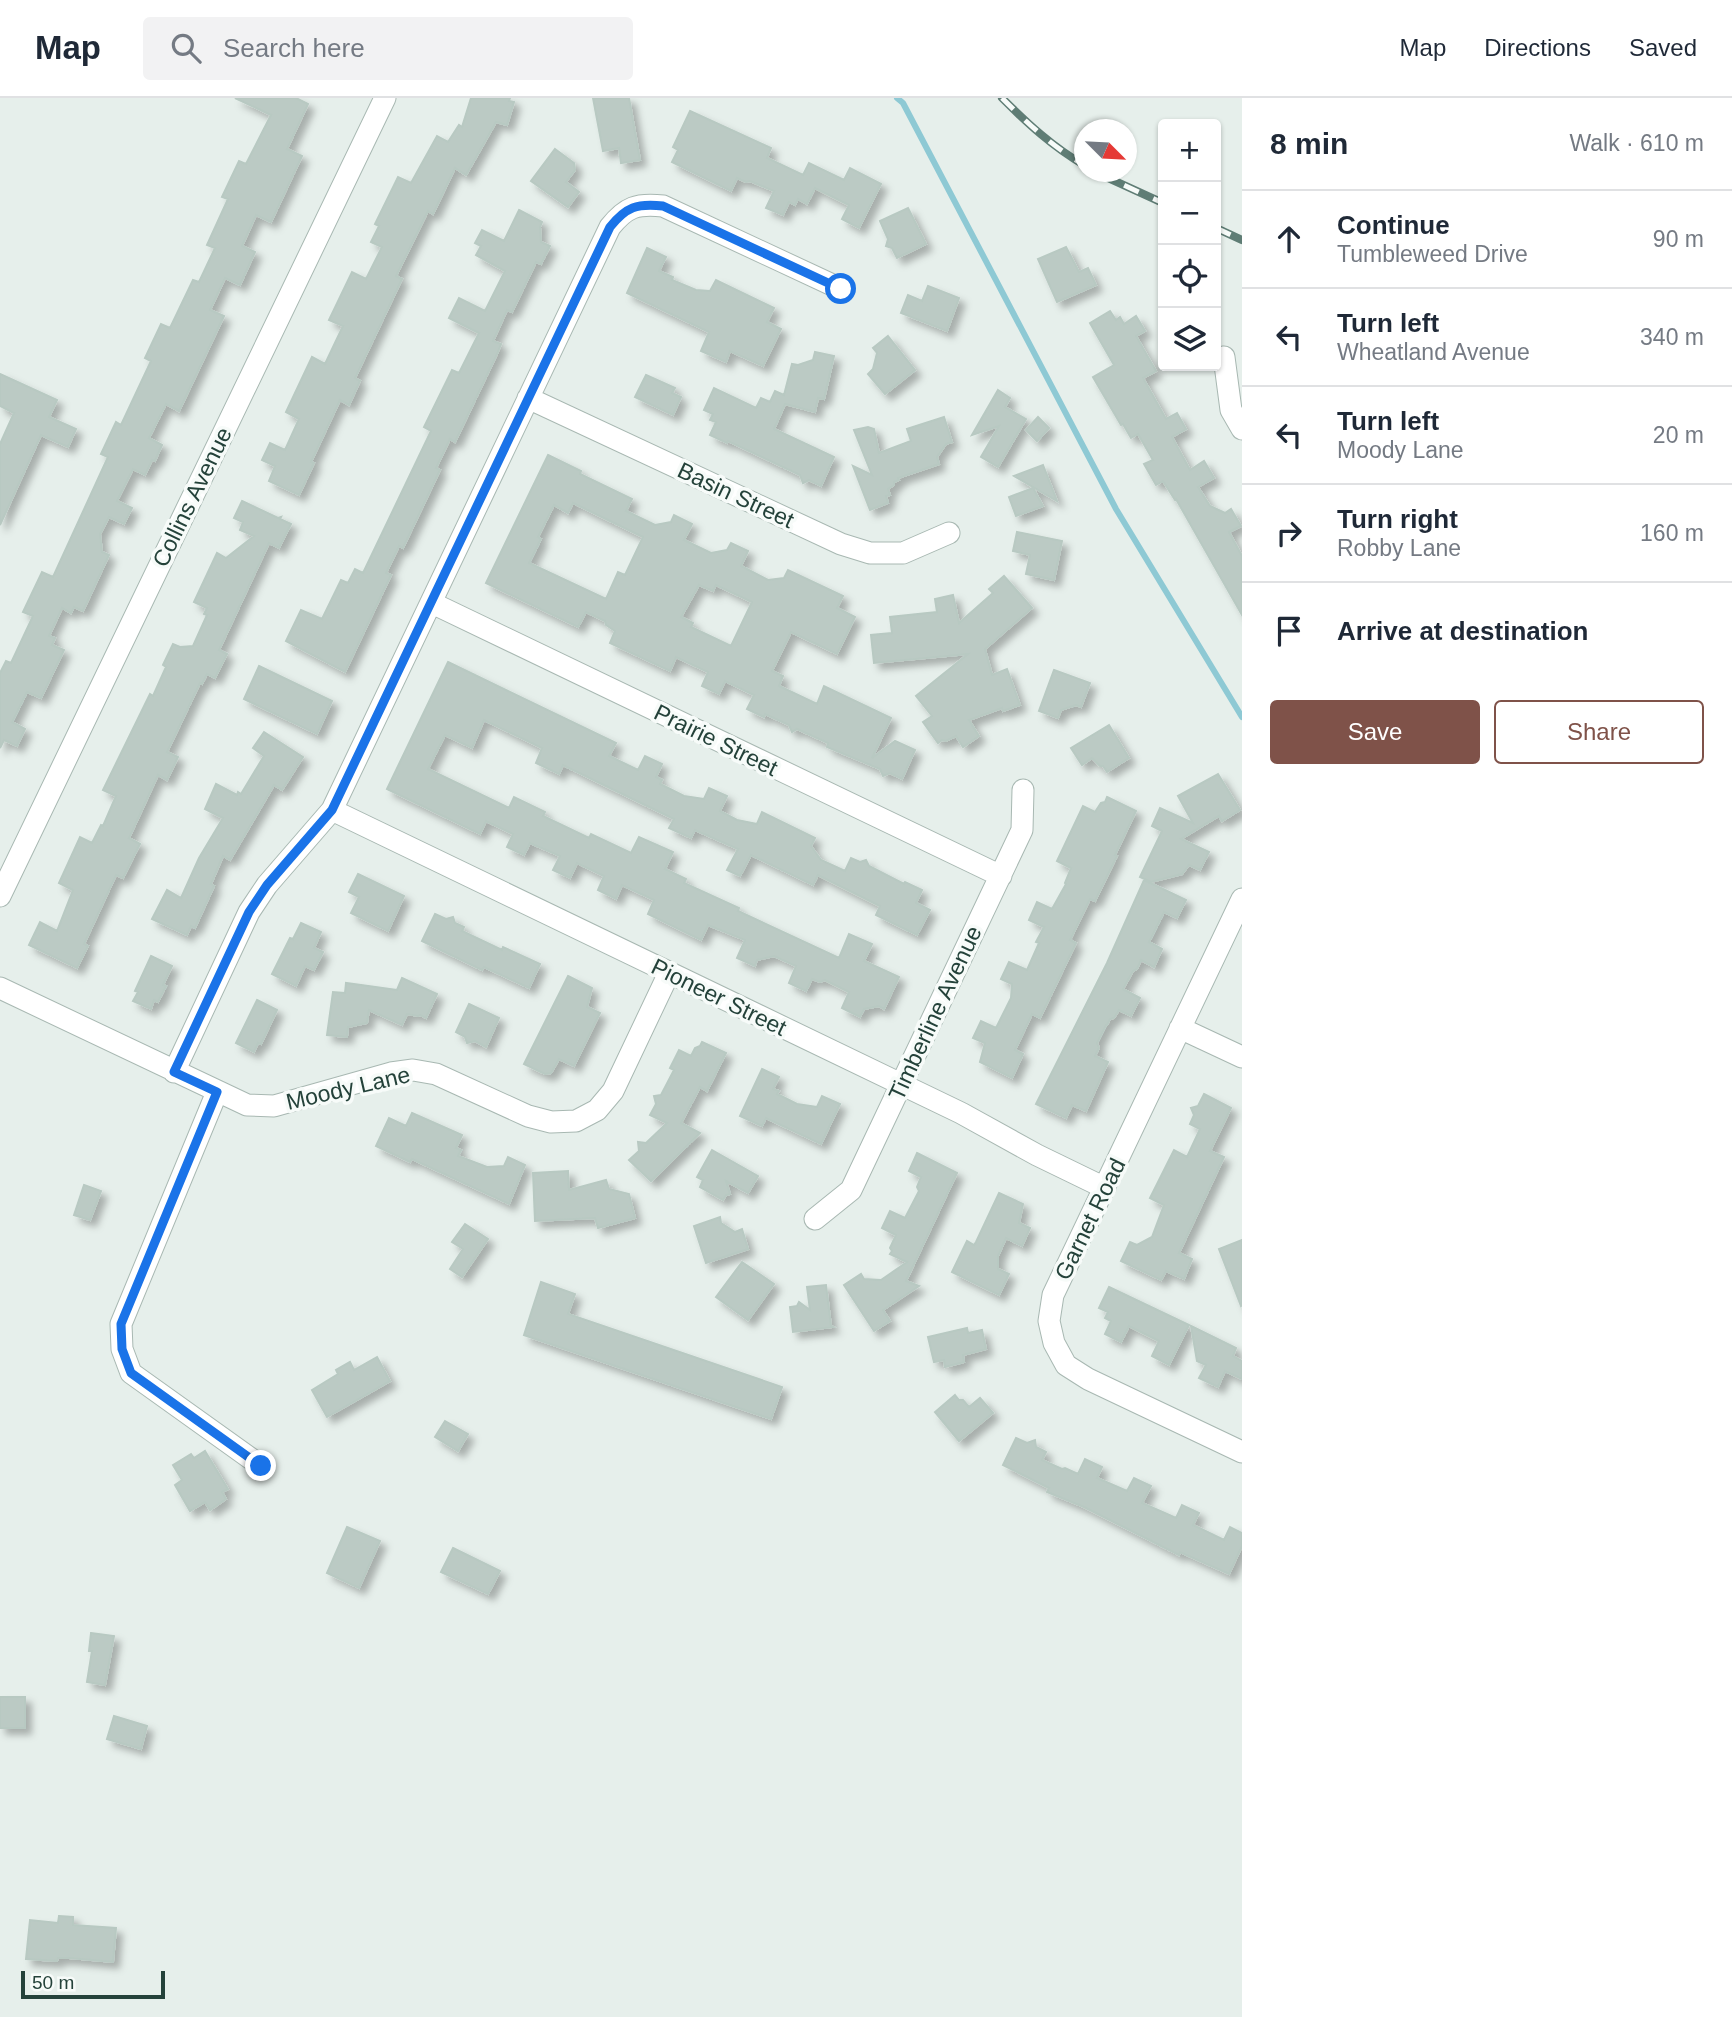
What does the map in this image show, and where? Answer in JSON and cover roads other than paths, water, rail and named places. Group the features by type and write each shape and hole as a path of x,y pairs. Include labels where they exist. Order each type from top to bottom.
{"street":[{"name":"Collins Avenue","path":"0,896 385,98"},
{"path":"174,1072 249,912 267,885 332,810 610,227 620,215 632,207 647,204 663,206 841,289"},
{"path":"1224,357 1231,410 1242,429"},
{"name":"Basin Street","path":"528,398 841,544 870,553 903,553 949,533"},
{"name":"Prairie Street","path":"432,603 1001,876"},
{"name":"Timberline Avenue","path":"815,1219 851,1190 1022,830 1023,790"},
{"name":"Pioneer Street","path":"332,810 961,1113 1037,1155 1105,1188"},
{"name":"Garnet Road","path":"1242,899 1053,1296 1049,1321 1054,1343 1066,1365 1087,1378 1242,1452"},
{"name":"Moody Lane","path":"0,988 247,1105 274,1106 391,1073 413,1070 436,1074 528,1116 551,1122 576,1121 597,1110 613,1091 669,973"},
{"path":"1181,1028 1242,1057"},
{"path":"217,1092 121,1324 122,1349 131,1373 261,1466"}],"waterway":[{"path":"897,98 903,103 1116,509 1242,717"}],"railway":[{"path":"1002,98 1041,134 1074,159"},
{"path":"1117,182 1158,201"},
{"path":"1221,230 1242,240"}]}
